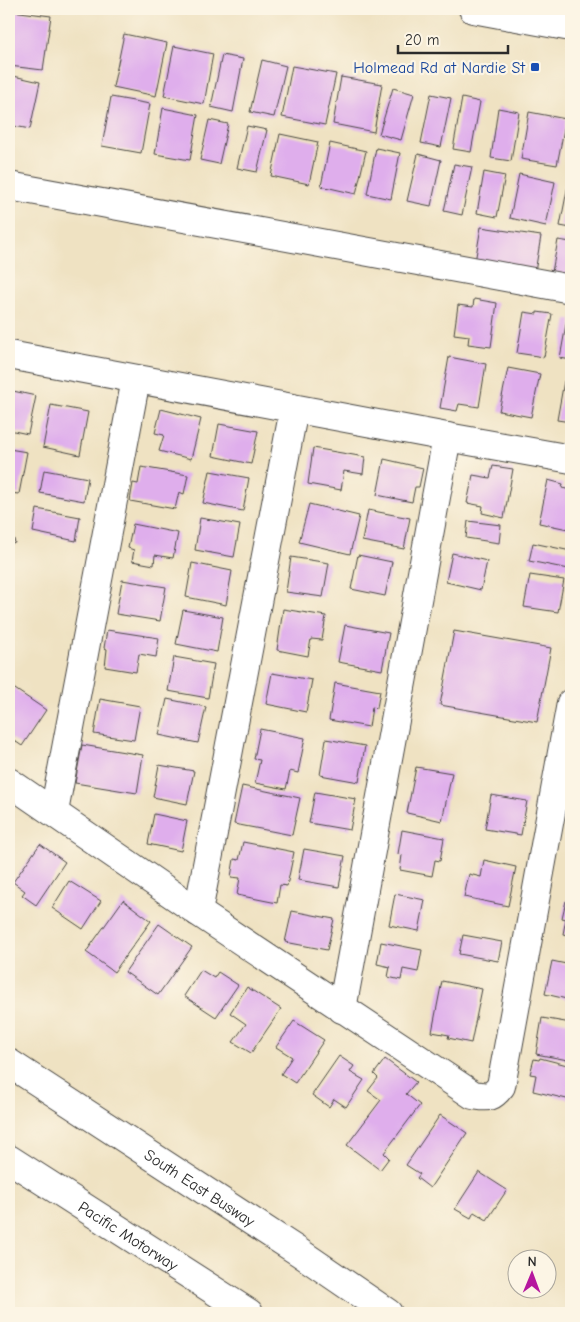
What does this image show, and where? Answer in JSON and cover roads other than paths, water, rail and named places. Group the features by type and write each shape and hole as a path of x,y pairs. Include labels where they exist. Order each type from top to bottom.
{"main road":[{"path":"472,9 571,27"},
{"path":"9,186 571,289"},
{"path":"9,355 571,459"},
{"path":"54,812 136,379"},
{"path":"198,912 294,409"},
{"path":"342,1009 447,437"},
{"path":"9,782 342,1009 473,1095 487,1097 495,1094 500,1086 571,703"},
{"name":"South East Busway","path":"9,1063 388,1313"},
{"name":"Pacific Motorway","path":"9,1160 249,1313"}],"place":[{"name":"Holmead Rd at Nardie St","path":"535,67"}]}
